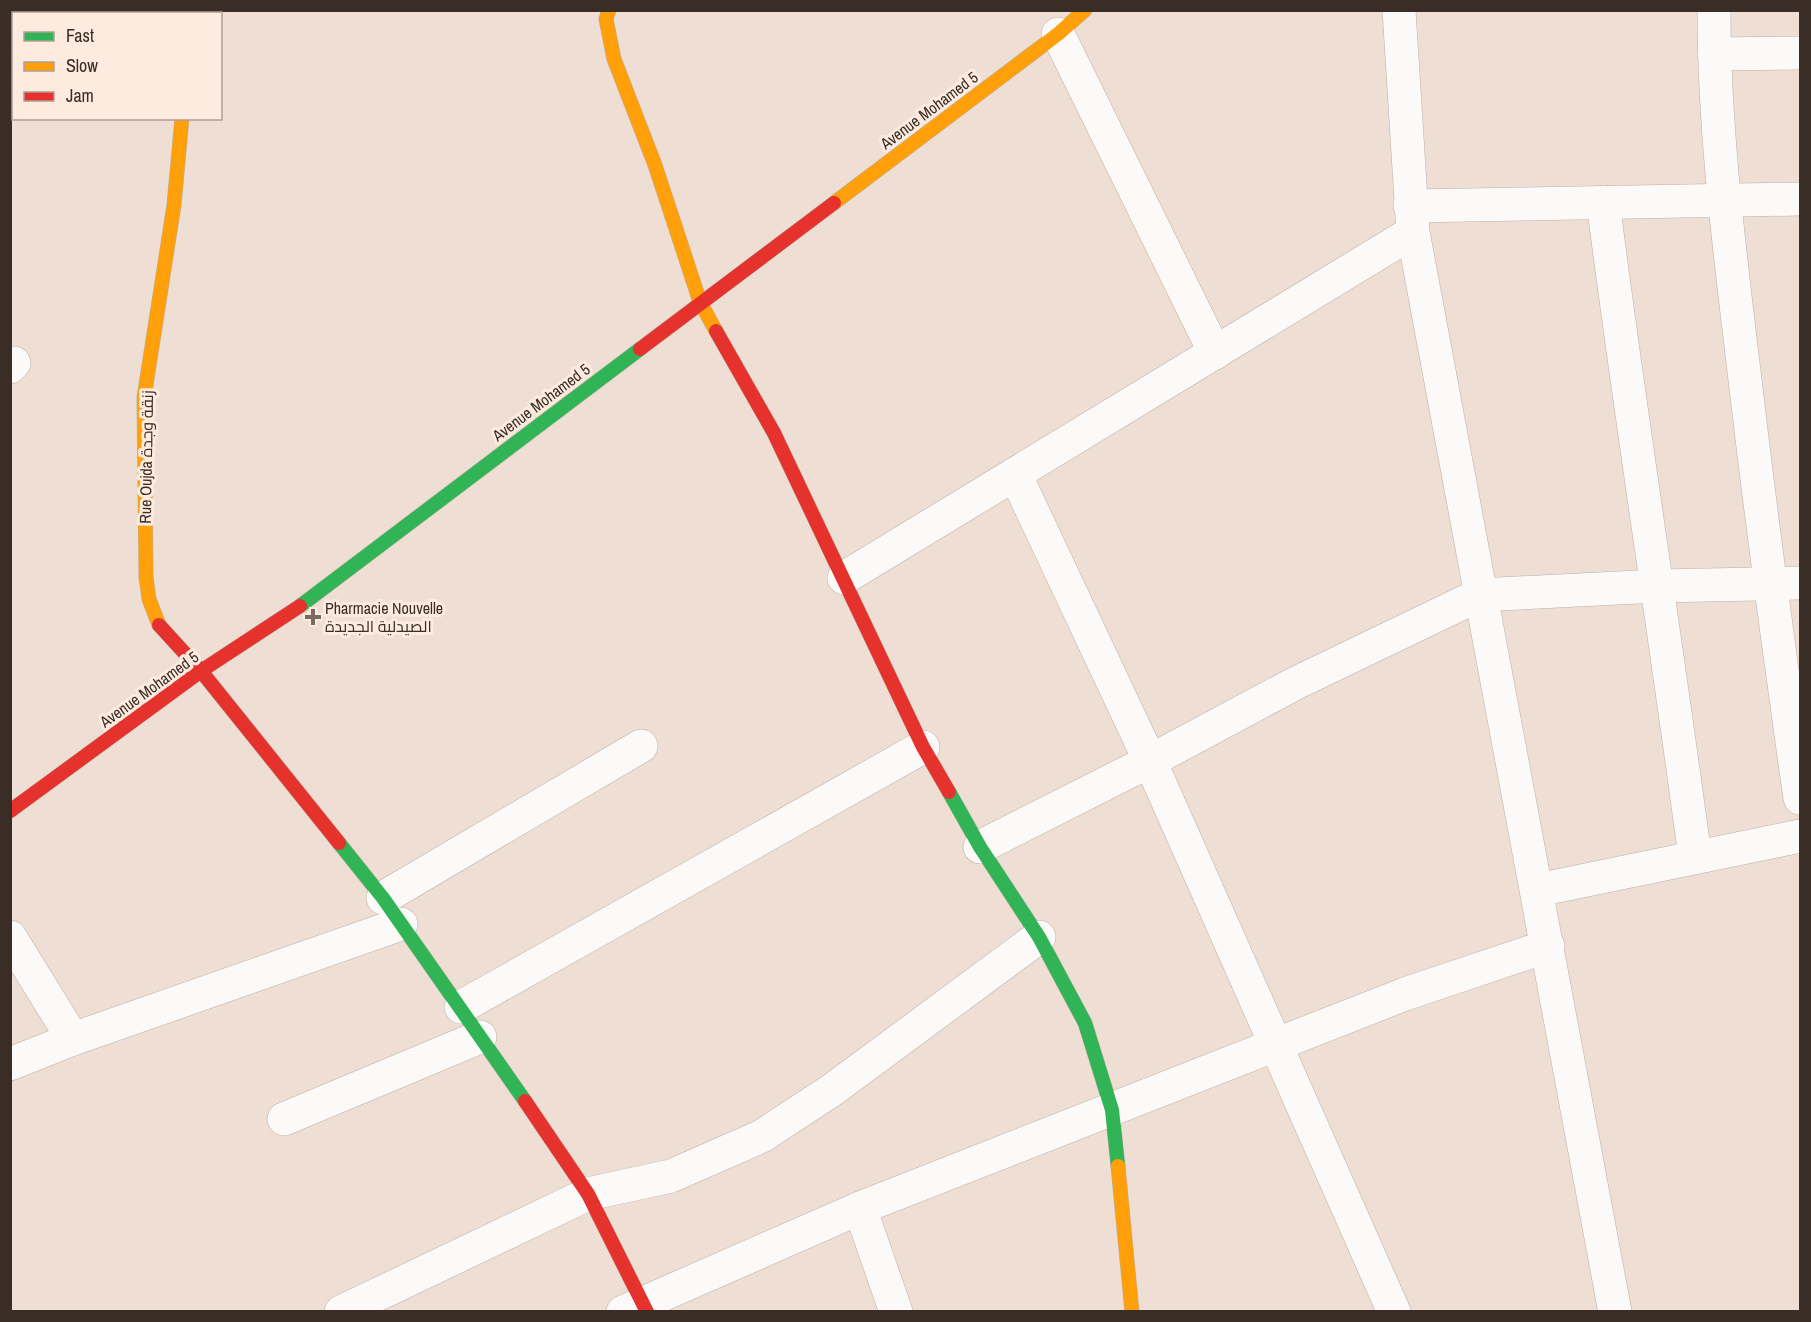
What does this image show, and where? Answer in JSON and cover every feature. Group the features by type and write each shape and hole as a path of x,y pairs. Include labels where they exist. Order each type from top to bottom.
{"street":[{"path":"609,10 606,19 614,59 655,165 700,302 774,434 923,747 980,847 1039,937 1085,1023 1112,1110 1132,1311"},
{"name":"Avenue Mohamed 5","path":"10,811 201,671 284,618 1058,34 1085,10"},
{"path":"1399,10 1411,219 1479,595 1538,890 1615,1311"},
{"path":"1714,10 1714,54 1723,199 1785,583 1800,798"},
{"path":"1058,34 1215,353"},
{"path":"1714,54 1800,53"},
{"name":"Rue Oujda زنقة وجدة","path":"182,120 174,205 144,398 143,487 146,577 149,599 159,626 201,671 382,898 461,1007 588,1194 638,1309"},
{"path":"844,578 1215,353 1411,219 1603,202 1800,199"},
{"path":"1603,202 1628,399 1658,586 1695,857"},
{"path":"1015,474 1150,761 1394,1311"},
{"path":"980,847 1150,761 1296,683 1479,595 1658,586 1785,583"},
{"path":"382,898 641,746"},
{"path":"461,1007 923,747"},
{"path":"1538,890 1800,836"},
{"path":"10,1064 74,1039 401,924"},
{"path":"341,1311 588,1194 670,1176 762,1136 832,1090 1039,937"},
{"path":"10,938 74,1039"},
{"path":"638,1309 860,1208 1405,994 1548,946"},
{"path":"284,1119 480,1037"},
{"path":"860,1208 896,1311"}],"traffic: fast":[{"path":"300,606 640,349"},
{"path":"949,792 980,847 1039,937 1085,1023 1112,1110 1118,1166"},
{"path":"339,843 383,898 525,1101"}],"traffic: slow":[{"path":"609,10 606,19 614,59 655,165 700,302 716,331"},
{"path":"834,203 1058,34 1085,10"},
{"path":"159,625 149,599 146,577 144,398 174,205 182,120"},
{"path":"1118,1166 1132,1312"}],"traffic: jam":[{"path":"640,349 834,203"},
{"path":"716,331 774,433 923,747 949,792"},
{"path":"10,811 201,671 300,606"},
{"path":"159,625 201,671 339,843"},
{"path":"525,1101 588,1194 647,1312"}],"place":[{"name":"Pharmacie Nouvelle الصيدلية الجديدة","path":"313,617"}]}
